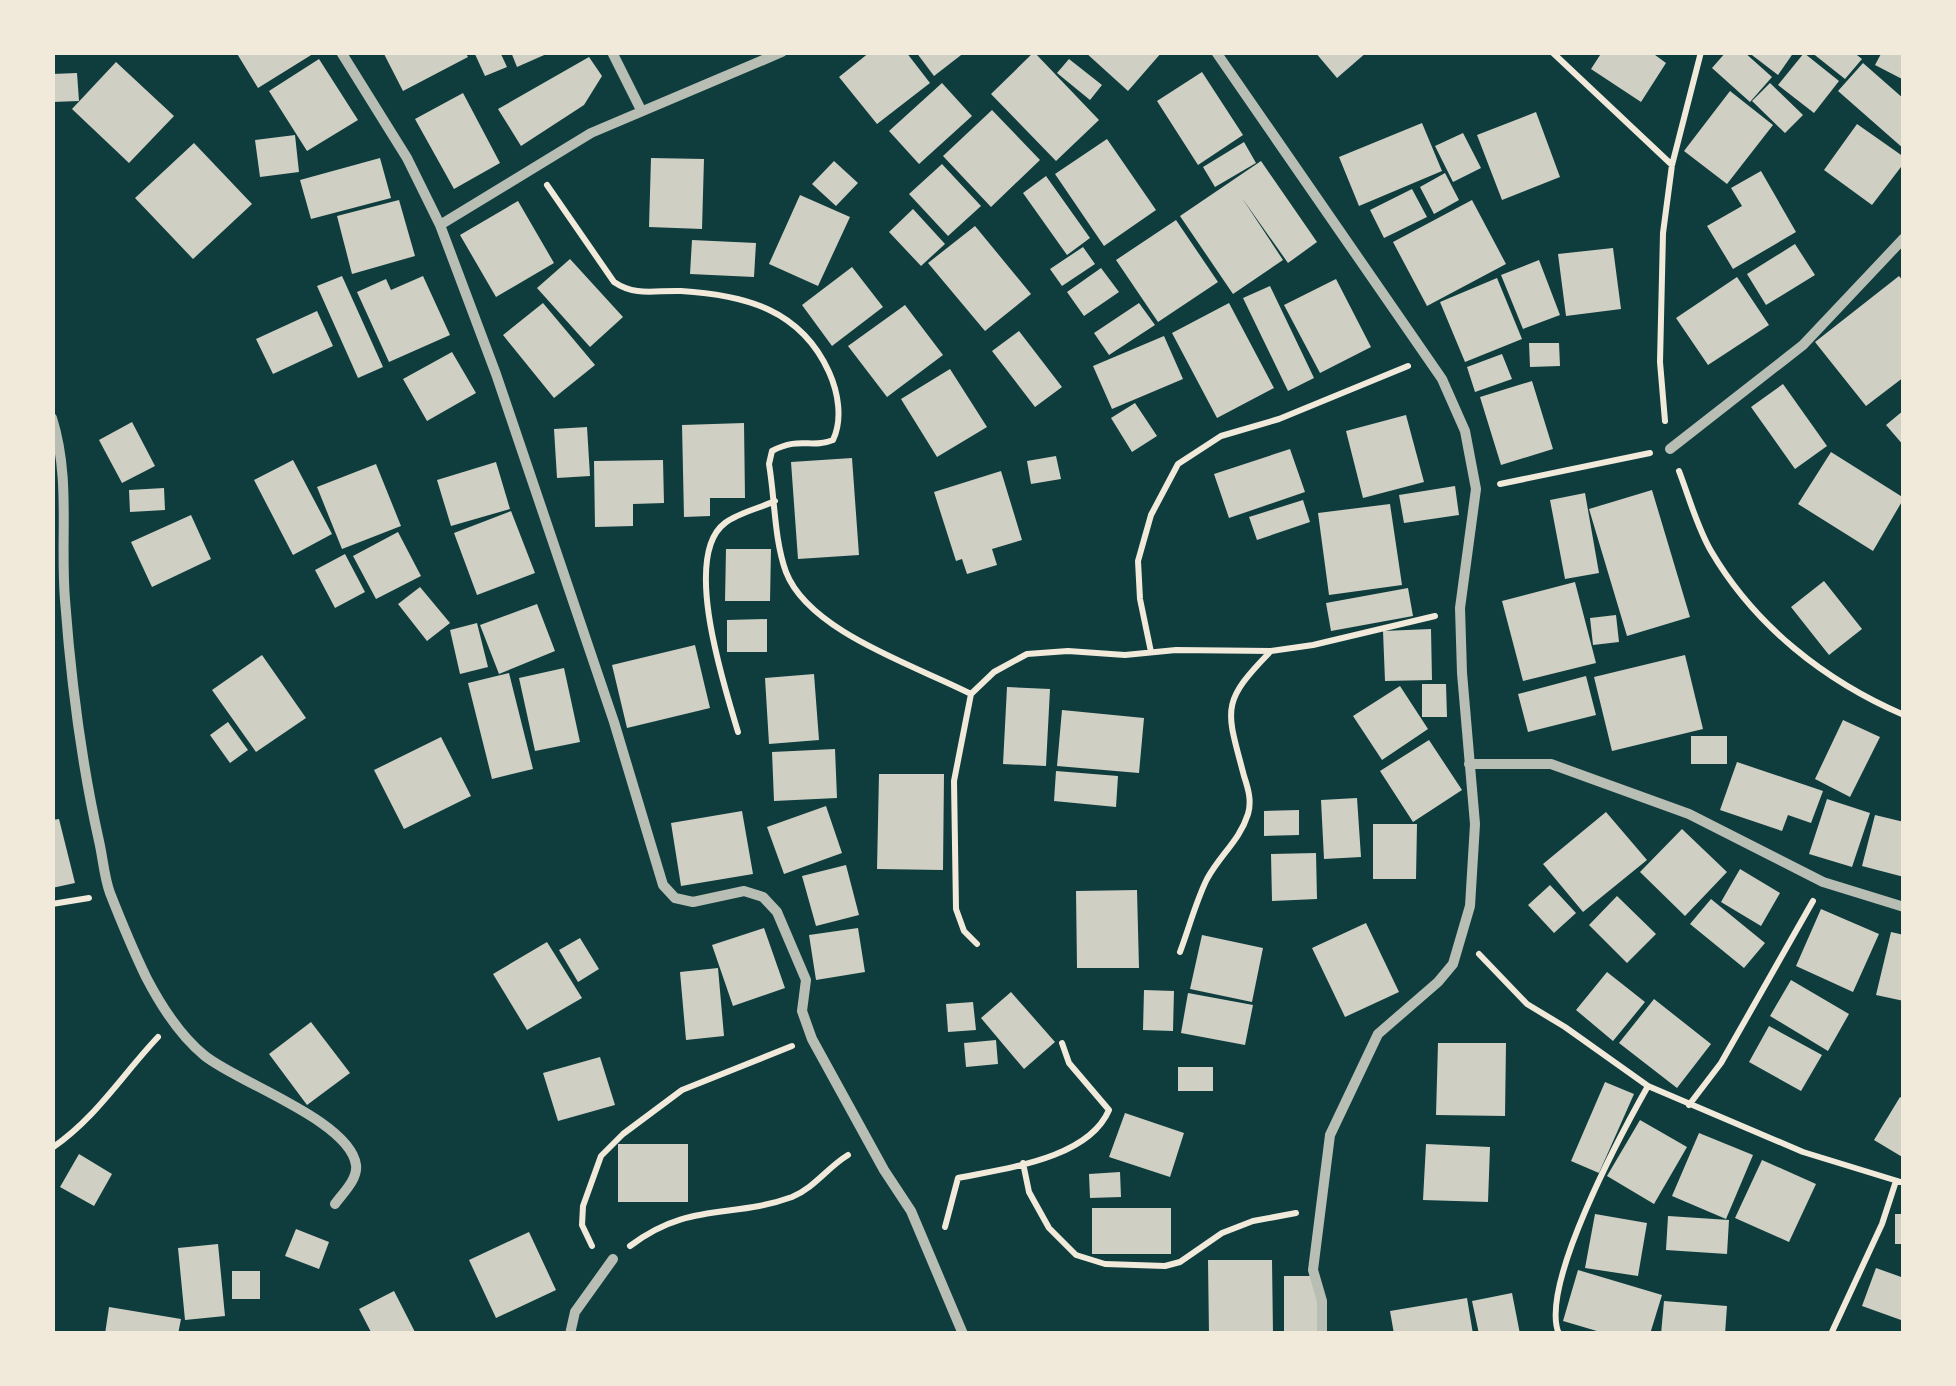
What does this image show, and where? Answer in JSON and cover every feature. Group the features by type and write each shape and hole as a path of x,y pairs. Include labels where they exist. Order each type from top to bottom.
{"street":[{"path":"341,52 407,158 440,225 503,392 614,722 663,885 676,898 693,902 744,892 763,897 778,912 806,980 802,1011 812,1039 884,1170 912,1211 963,1334"},
{"path":"612,52 640,110"},
{"path":"440,225 591,133 782,52"},
{"path":"1216,52 1428,357 1464,431 1476,489 1460,608 1475,824 1470,906 1452,964 1438,982 1378,1034 1330,1135 1313,1270 1322,1300 1322,1334"},
{"path":"1670,449 1802,344 1904,238"},
{"path":"52,418 64,468 65,597 76,724 109,891 146,977 171,1022 203,1054 234,1076 297,1107 346,1146 356,1161 356,1175 335,1204"},
{"path":"1469,764 1551,764 1688,814 1823,882 1904,907"},
{"path":"570,1334 575,1312 613,1259"}],"path":[{"path":"1552,52 1672,166"},
{"path":"1701,52 1672,166 1663,233 1660,362 1670,449 1711,550 1762,619 1823,674 1904,715"},
{"path":"535,167 614,282 630,293 679,291 746,301 776,312 798,326 818,349 834,382 838,429 833,440 824,444 792,441 772,451 769,464 786,570 796,590 816,614 899,661 971,694"},
{"path":"1151,652 1140,599 1138,560 1151,515 1178,464 1221,436 1342,395 1428,357"},
{"path":"1476,489 1670,449"},
{"path":"738,732 714,649 707,559 724,523 776,501"},
{"path":"976,944 964,931 956,909 954,781 971,694 994,672 1028,654 1125,656 1151,652 1271,651 1345,638 1460,608"},
{"path":"1180,952 1207,880 1236,843 1250,810 1250,795 1230,730 1232,701 1246,676 1271,651"},
{"path":"1688,1105 1722,1063 1823,882"},
{"path":"52,904 85,900 109,891"},
{"path":"1461,935 1527,1004 1648,1086 1803,1152 1900,1182 1830,1334"},
{"path":"52,1148 76,1132 171,1022"},
{"path":"812,1039 682,1090 649,1113 601,1156 583,1206 582,1225 594,1250 613,1259 675,1220 702,1212 769,1204 798,1195 848,1154 856,1139 884,1170"},
{"path":"934,1268 958,1178 1024,1163 1084,1143 1102,1128 1109,1110 1069,1063 1062,1042"},
{"path":"1558,1334 1553,1308 1576,1232 1648,1086"},
{"path":"1024,1163 1030,1192 1049,1228 1076,1255 1104,1264 1150,1267 1180,1262 1222,1233 1253,1221 1311,1208 1325,1183"}],"building":[{"path":"236,52 316,52 258,88"},
{"path":"383,52 465,52 468,57 403,91"},
{"path":"474,52 500,52 507,67 485,76"},
{"path":"511,52 551,52 517,67"},
{"path":"870,52 906,52 930,83 877,124 839,77"},
{"path":"916,52 965,52 934,76"},
{"path":"1034,52 1099,120 1056,161 991,94"},
{"path":"1085,52 1162,52 1128,91"},
{"path":"1315,52 1367,52 1337,78"},
{"path":"1602,52 1651,52 1666,63 1641,102 1591,69"},
{"path":"1726,52 1744,52 1772,77 1750,102 1712,68"},
{"path":"1748,52 1794,52 1778,75"},
{"path":"1811,52 1853,52 1862,59 1845,79"},
{"path":"1882,52 1904,52 1904,80 1875,65"},
{"path":"1804,53 1839,81 1814,113 1778,85"},
{"path":"589,57 602,76 584,105 521,146 498,109"},
{"path":"319,59 358,120 307,151 269,91"},
{"path":"1069,59 1102,85 1090,100 1057,73"},
{"path":"116,62 174,116 129,163 72,109"},
{"path":"1863,63 1904,99 1904,149 1838,91"},
{"path":"1202,72 1243,135 1198,165 1157,101"},
{"path":"77,73 79,101 52,102 52,74"},
{"path":"942,83 972,116 919,164 889,131"},
{"path":"1770,83 1803,115 1785,133 1752,101"},
{"path":"1730,91 1773,125 1727,184 1684,151"},
{"path":"463,93 500,163 454,189 415,119"},
{"path":"992,110 1040,160 991,207 943,156"},
{"path":"1536,112 1560,177 1502,200 1477,135"},
{"path":"1422,123 1442,171 1359,206 1339,157"},
{"path":"1857,124 1904,157 1904,163 1872,205 1824,170"},
{"path":"1463,133 1481,168 1453,182 1435,146"},
{"path":"295,135 299,172 260,177 255,140"},
{"path":"1107,139 1156,210 1104,246 1055,174"},
{"path":"1244,142 1256,163 1215,187 1203,167"},
{"path":"194,143 252,204 193,259 135,198"},
{"path":"380,158 391,198 311,219 300,180"},
{"path":"651,158 704,159 702,229 649,227"},
{"path":"834,161 858,183 836,206 812,184"},
{"path":"1261,161 1317,242 1288,263 1242,198 1283,260 1233,294 1180,216"},
{"path":"942,164 981,206 948,236 909,194"},
{"path":"1761,171 1796,232 1733,269 1707,226 1742,206 1731,188"},
{"path":"1445,173 1459,200 1434,214 1420,187"},
{"path":"1046,176 1090,238 1067,255 1023,193"},
{"path":"1412,189 1427,217 1384,238 1370,210"},
{"path":"800,195 850,217 818,286 769,264"},
{"path":"399,200 415,256 352,274 337,216"},
{"path":"1472,200 1506,264 1427,306 1393,242"},
{"path":"518,201 554,263 496,297 460,235"},
{"path":"913,209 945,244 921,266 889,232"},
{"path":"1176,220 1218,282 1158,322 1116,260"},
{"path":"975,226 1031,294 985,331 928,263"},
{"path":"692,240 756,243 754,277 690,274"},
{"path":"1795,244 1815,275 1766,305 1747,274"},
{"path":"1083,247 1095,264 1062,286 1050,269"},
{"path":"1613,248 1621,309 1566,316 1558,254"},
{"path":"570,259 623,317 590,347 537,288"},
{"path":"1539,260 1560,315 1523,329 1501,275"},
{"path":"852,267 883,307 832,346 802,305"},
{"path":"1101,268 1119,292 1084,316 1067,292"},
{"path":"342,276 383,367 358,378 317,286"},
{"path":"423,276 450,335 389,362 357,292 386,279 391,290"},
{"path":"1899,276 1904,282 1904,377 1866,406 1815,342"},
{"path":"1737,277 1769,325 1708,365 1676,318"},
{"path":"1497,278 1522,339 1465,362 1440,302"},
{"path":"1336,279 1371,347 1320,373 1284,305"},
{"path":"1270,286 1314,378 1288,391 1243,298"},
{"path":"543,303 595,365 554,398 503,335"},
{"path":"1139,303 1155,325 1109,355 1094,333"},
{"path":"1229,303 1274,388 1217,418 1172,333"},
{"path":"905,305 943,355 887,397 848,346"},
{"path":"317,311 333,346 273,374 256,339"},
{"path":"1019,331 1062,387 1035,407 992,351"},
{"path":"1164,336 1183,379 1112,409 1093,366"},
{"path":"1529,343 1559,343 1560,366 1530,367"},
{"path":"452,352 476,393 427,421 403,379"},
{"path":"1502,354 1512,379 1475,392 1467,367"},
{"path":"950,369 987,427 937,457 901,399"},
{"path":"1532,381 1553,449 1501,465 1480,397"},
{"path":"1783,384 1827,446 1795,469 1751,407"},
{"path":"1135,403 1157,436 1132,452 1111,418"},
{"path":"1904,410 1904,446 1886,425"},
{"path":"1406,415 1424,482 1363,498 1346,431"},
{"path":"132,422 155,466 122,483 99,440"},
{"path":"744,423 745,498 710,498 710,516 684,517 682,425"},
{"path":"587,427 590,476 557,478 554,429"},
{"path":"1290,449 1305,492 1229,518 1214,474"},
{"path":"1831,452 1904,498 1873,551 1798,504"},
{"path":"1056,456 1061,479 1031,484 1027,461"},
{"path":"852,458 859,555 798,559 791,462"},
{"path":"293,460 332,534 293,555 254,480"},
{"path":"663,460 664,503 633,504 633,526 595,527 594,461"},
{"path":"496,462 510,509 451,526 437,480"},
{"path":"376,464 401,526 342,549 317,487"},
{"path":"1001,471 1022,540 992,549 997,565 967,574 962,559 956,561 934,492"},
{"path":"1455,486 1459,515 1404,523 1399,495"},
{"path":"164,488 165,510 130,512 129,490"},
{"path":"1652,490 1690,617 1627,636 1589,509"},
{"path":"1585,493 1599,573 1565,579 1550,500"},
{"path":"1303,500 1310,522 1257,540 1249,517"},
{"path":"1390,504 1402,585 1329,595 1318,513"},
{"path":"511,511 535,573 477,595 454,533"},
{"path":"191,515 211,559 152,587 131,542"},
{"path":"398,532 421,576 376,599 353,556"},
{"path":"726,549 771,549 770,601 725,601"},
{"path":"345,554 365,592 335,608 315,570"},
{"path":"1824,581 1862,629 1829,655 1791,607"},
{"path":"1575,582 1596,663 1523,681 1502,601"},
{"path":"420,587 450,623 427,641 398,604"},
{"path":"1408,588 1413,616 1331,631 1326,603"},
{"path":"537,604 555,651 499,674 480,625"},
{"path":"1616,615 1619,642 1593,645 1590,618"},
{"path":"767,619 767,652 727,652 727,620"},
{"path":"477,623 488,667 460,674 450,630"},
{"path":"1431,629 1432,680 1385,681 1383,631"},
{"path":"695,645 710,708 627,728 612,665"},
{"path":"262,655 306,718 256,752 212,690"},
{"path":"1685,655 1703,729 1612,751 1594,677"},
{"path":"564,668 580,742 535,751 519,678"},
{"path":"509,673 533,769 492,779 468,683"},
{"path":"814,674 819,740 769,744 765,678"},
{"path":"1586,676 1596,715 1528,732 1518,694"},
{"path":"1422,684 1446,684 1447,717 1422,717"},
{"path":"1400,686 1428,729 1382,760 1353,716"},
{"path":"1007,687 1050,689 1046,766 1003,764"},
{"path":"1062,710 1144,718 1139,773 1057,766"},
{"path":"1843,720 1880,737 1850,797 1815,779"},
{"path":"228,722 248,750 230,763 210,735"},
{"path":"1691,736 1727,736 1727,764 1691,764"},
{"path":"441,737 471,796 404,829 374,770"},
{"path":"1429,740 1462,790 1413,822 1380,771"},
{"path":"835,749 837,798 774,801 772,752"},
{"path":"1737,762 1823,791 1811,823 1788,815 1782,831 1720,810"},
{"path":"1056,771 1118,776 1116,807 1054,801"},
{"path":"879,774 944,774 943,870 877,869"},
{"path":"1357,798 1361,857 1324,859 1321,800"},
{"path":"1827,799 1870,813 1852,867 1809,854"},
{"path":"826,806 842,853 784,874 767,827"},
{"path":"1299,810 1299,835 1264,836 1264,811"},
{"path":"742,811 753,874 681,886 671,823"},
{"path":"1606,812 1647,860 1583,912 1543,864"},
{"path":"1875,815 1904,822 1904,877 1862,866"},
{"path":"59,819 75,883 52,888 52,820"},
{"path":"1373,824 1417,824 1416,879 1373,879"},
{"path":"1682,829 1727,872 1685,916 1640,872"},
{"path":"1316,853 1317,899 1272,901 1271,854"},
{"path":"846,865 859,915 816,926 802,876"},
{"path":"1740,869 1780,893 1761,926 1721,902"},
{"path":"1550,885 1576,913 1554,933 1528,905"},
{"path":"1137,890 1139,968 1077,968 1076,891"},
{"path":"1617,896 1656,934 1627,963 1589,925"},
{"path":"1711,899 1765,943 1744,968 1690,924"},
{"path":"1821,909 1879,934 1853,992 1796,966"},
{"path":"1366,923 1399,992 1345,1017 1312,948"},
{"path":"764,928 785,988 733,1006 712,945"},
{"path":"858,928 865,972 816,980 809,935"},
{"path":"1891,932 1904,935 1904,1001 1876,995"},
{"path":"1202,935 1263,948 1252,1002 1190,989"},
{"path":"580,938 599,969 578,982 559,950"},
{"path":"547,942 582,998 527,1030 493,974"},
{"path":"718,968 724,1036 686,1040 680,972"},
{"path":"1607,972 1645,1002 1613,1041 1576,1010"},
{"path":"1791,980 1849,1014 1828,1051 1770,1016"},
{"path":"1144,990 1174,991 1173,1031 1143,1030"},
{"path":"1011,992 1055,1042 1024,1069 981,1018"},
{"path":"1188,993 1253,1005 1245,1045 1181,1033"},
{"path":"1654,999 1711,1044 1677,1088 1619,1043"},
{"path":"973,1002 976,1030 948,1032 946,1004"},
{"path":"311,1022 350,1073 307,1105 269,1054"},
{"path":"1769,1026 1822,1055 1801,1091 1749,1062"},
{"path":"996,1040 998,1064 966,1067 964,1043"},
{"path":"1438,1043 1506,1043 1505,1116 1436,1115"},
{"path":"600,1057 615,1105 558,1121 543,1073"},
{"path":"1178,1067 1213,1067 1213,1091 1178,1091"},
{"path":"1605,1082 1634,1094 1599,1173 1571,1161"},
{"path":"1900,1097 1904,1099 1904,1158 1874,1140"},
{"path":"1125,1113 1184,1133 1170,1177 1109,1157"},
{"path":"1640,1120 1687,1147 1654,1204 1607,1176"},
{"path":"1699,1133 1753,1155 1726,1219 1672,1196"},
{"path":"618,1144 688,1144 688,1202 618,1202"},
{"path":"1426,1144 1490,1147 1488,1202 1423,1200"},
{"path":"79,1154 112,1174 94,1206 60,1187"},
{"path":"1762,1160 1816,1184 1789,1242 1735,1218"},
{"path":"1120,1172 1121,1197 1090,1198 1089,1174"},
{"path":"1092,1208 1171,1208 1171,1254 1092,1254"},
{"path":"1595,1214 1647,1223 1638,1276 1585,1268"},
{"path":"1895,1214 1904,1214 1904,1244 1895,1244"},
{"path":"1668,1216 1729,1220 1727,1254 1666,1250"},
{"path":"296,1229 329,1242 319,1269 285,1256"},
{"path":"529,1232 556,1290 496,1318 469,1260"},
{"path":"218,1244 225,1316 185,1320 178,1248"},
{"path":"1208,1260 1272,1260 1273,1334 1209,1334"},
{"path":"1876,1268 1904,1278 1901,1320 1862,1306"},
{"path":"1578,1270 1662,1295 1650,1334 1607,1334 1563,1321"},
{"path":"232,1271 260,1271 260,1299 232,1299"},
{"path":"1284,1276 1318,1276 1318,1331 1284,1331"},
{"path":"394,1291 416,1334 372,1334 359,1309"},
{"path":"1512,1293 1520,1334 1479,1334 1472,1301"},
{"path":"1467,1298 1473,1334 1394,1334 1390,1311"},
{"path":"1664,1301 1727,1306 1725,1334 1661,1334"},
{"path":"109,1307 181,1319 178,1334 105,1334"}]}
